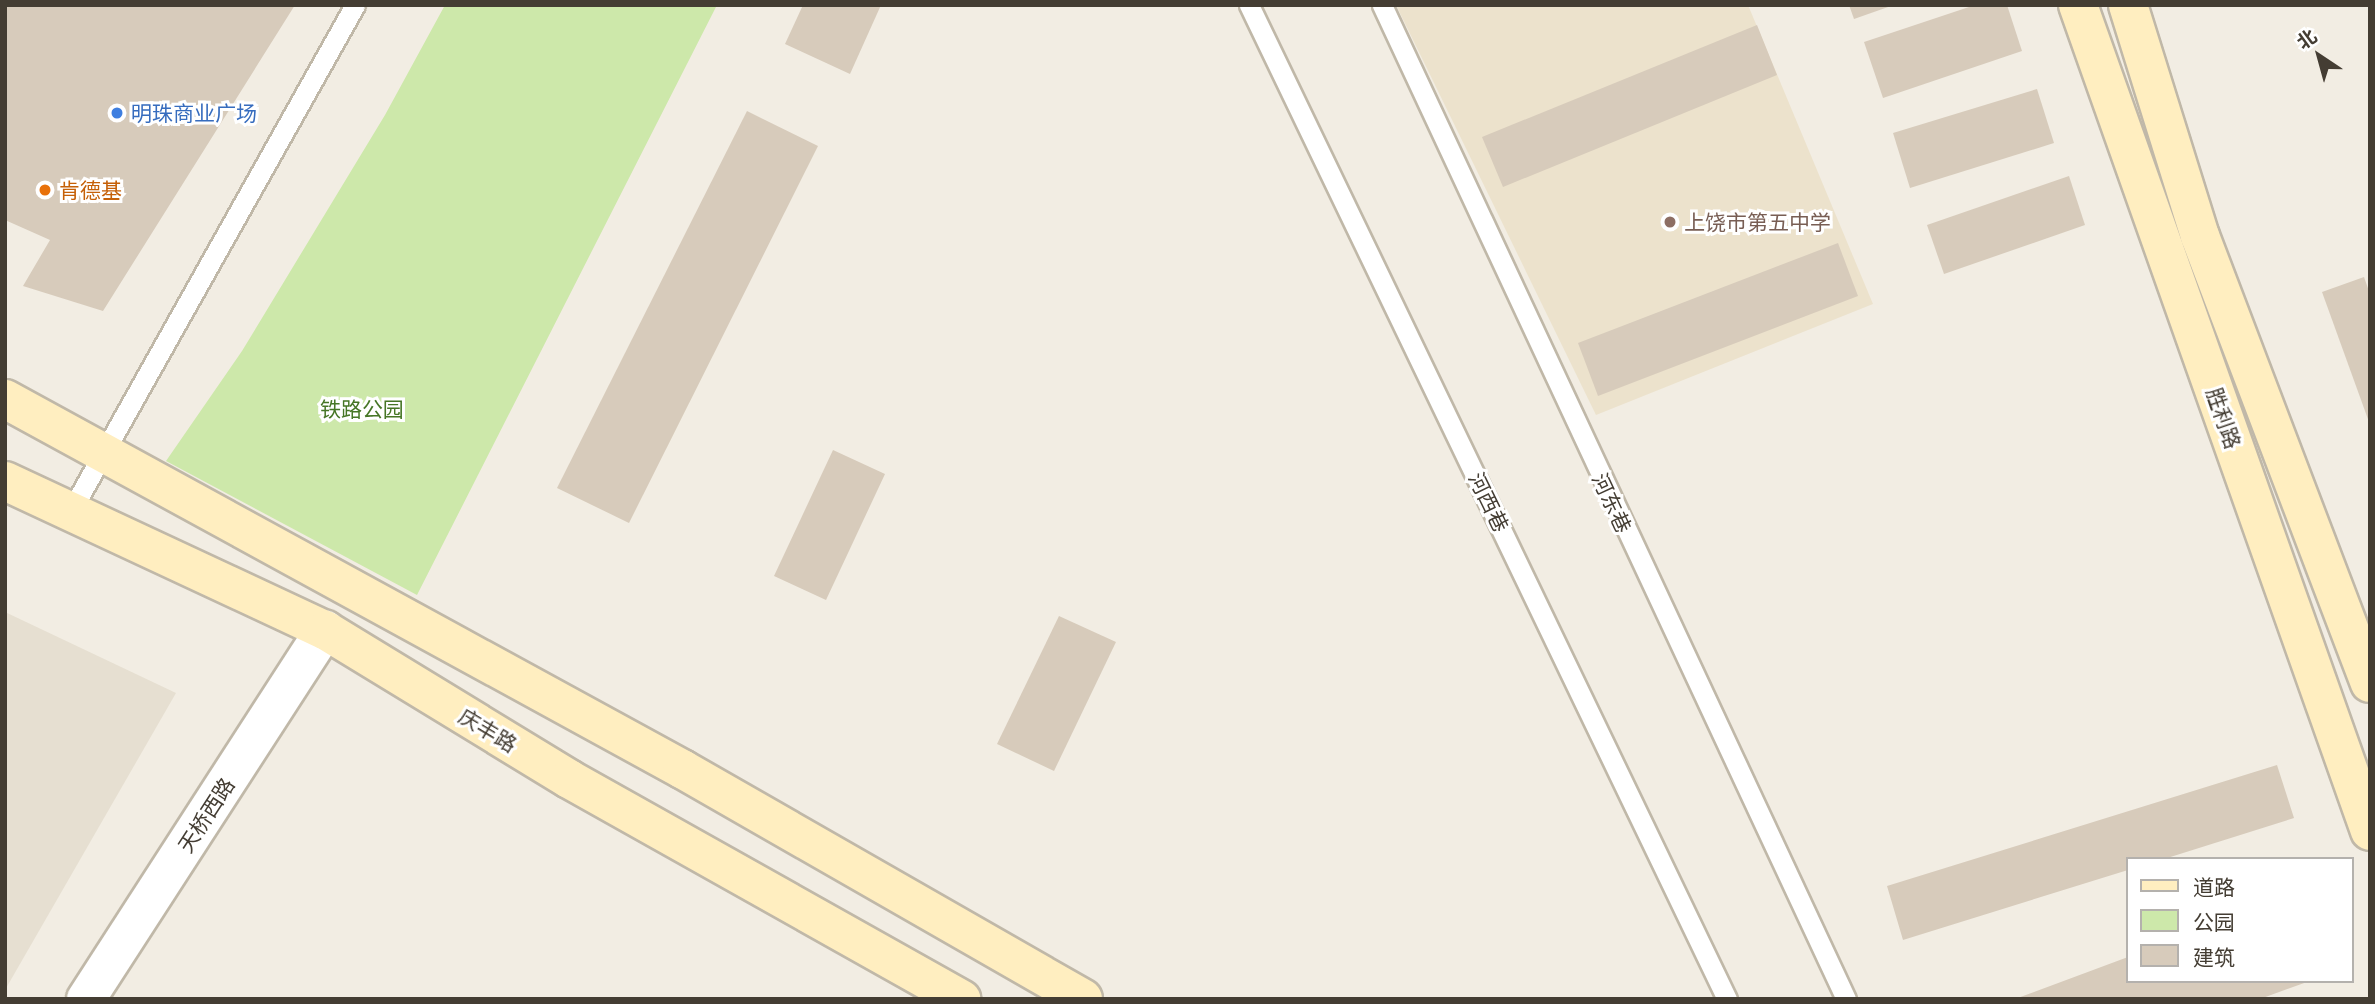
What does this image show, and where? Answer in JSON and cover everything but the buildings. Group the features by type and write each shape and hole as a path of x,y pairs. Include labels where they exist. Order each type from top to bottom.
{"main road":[{"name":"胜利路","path":"2078,5 2370,831"},
{"name":"胜利路","path":"2128,5 2200,236 2359,624 2370,683"},
{"path":"5,399 682,769 1083,999"},
{"name":"庆丰路","path":"5,481 72,509 325,630 569,779 961,999"}],"street":[{"name":"天桥西路","path":"86,999 325,630"}],"lane":[{"path":"72,509 355,5"},
{"name":"河西巷","path":"1249,5 1727,999"},
{"name":"河东巷","path":"1382,5 1846,999"}],"shaded area":[{"name":"上饶市第五中学","path":"1396,5 1748,5 1873,304 1596,415"},
{"path":"5,612 176,693 5,990"}],"green space":[{"name":"铁路公园","path":"445,5 717,5 417,595 166,461 242,351 385,115"}],"place":[{"name":"明珠商业广场","path":"117,113"},
{"name":"肯德基","path":"45,190"},
{"name":"上饶市第五中学","path":"1670,222"}]}
